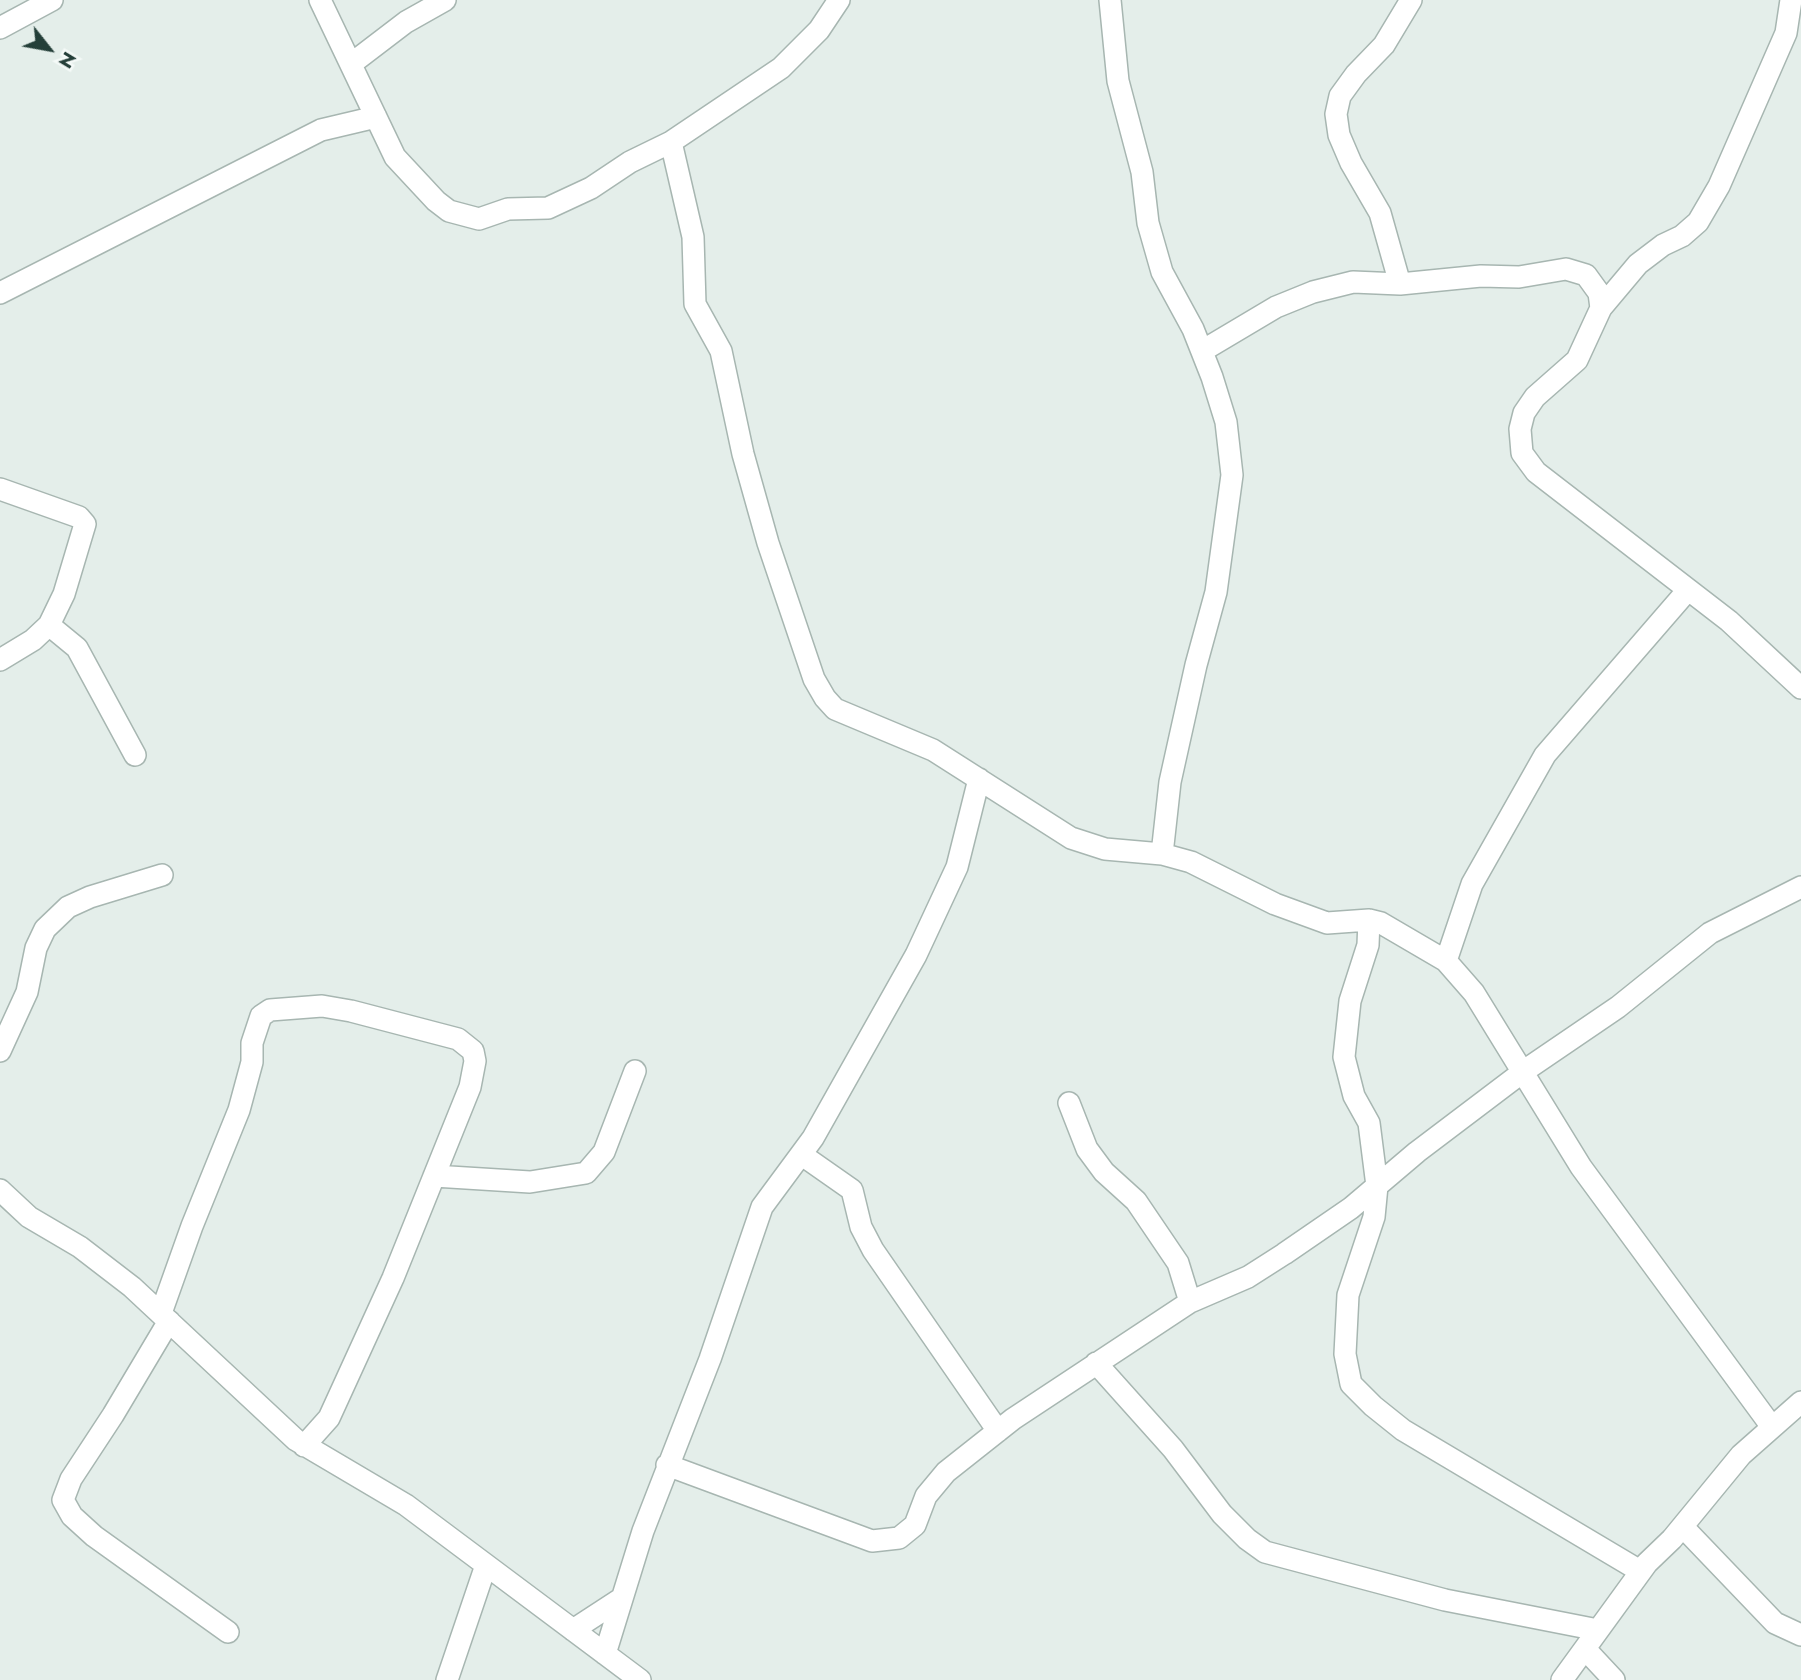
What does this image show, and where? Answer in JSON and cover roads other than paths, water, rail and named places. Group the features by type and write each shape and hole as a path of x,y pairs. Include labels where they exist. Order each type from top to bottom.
{"street":[{"path":"0,28 52,0"},
{"path":"320,0 395,157 436,201 449,211 479,219 508,209 548,208 591,188 631,162 671,142 781,68 819,30 838,0"},
{"path":"351,64 406,22 445,0"},
{"path":"1110,0 1118,81 1142,172 1148,223 1162,272 1202,351 1226,422 1232,475 1216,592 1196,665 1170,782 1162,854"},
{"path":"1400,284 1380,213 1351,163 1339,135 1336,114 1340,96 1356,74 1384,46 1412,0"},
{"path":"1791,0 1786,33 1719,186 1698,222 1682,236 1663,245 1638,264 1601,308 1577,360 1535,397 1524,412 1520,429 1522,453 1536,472 1687,591 1730,621 1801,688"},
{"path":"0,293 321,130 376,117"},
{"path":"671,142 693,237 695,304 721,351 743,454 768,543 814,679 835,709 933,750 1071,838 1105,849 1162,854 1191,862 1275,904 1327,923 1369,920 1417,941 1446,961 1474,993 1581,1167 1772,1427"},
{"path":"1202,351 1276,307 1313,292 1353,282 1400,284 1576,271 1592,280 1599,293 1601,308"},
{"path":"0,489 79,517 85,524 64,594 49,625 33,640 0,660"},
{"path":"1446,961 1472,884 1545,755 1687,591"},
{"path":"49,625 77,648 135,755"},
{"path":"605,1654 620,1600 667,1465 710,1359 762,1207 802,1155 916,955 957,867 979,779"},
{"path":"0,1051 27,992 36,948 45,929 68,907 90,897 162,875"},
{"path":"667,1465 872,1541 899,1538 915,1525 926,1496 946,1472 998,1431 1190,1302 1248,1277 1350,1208 1524,1071 1618,1007 1710,933 1801,887"},
{"path":"1369,920 1368,945 1350,1001 1344,1058 1354,1096 1369,1123 1377,1186 1374,1217 1348,1295 1345,1354 1351,1384 1403,1430 1640,1572"},
{"path":"228,1632 94,1536 72,1516 63,1500 71,1479 113,1415 165,1317 192,1226 239,1110 252,1062 252,1043 261,1016 270,1010 321,1006 351,1011 458,1039 473,1051 475,1061 470,1087 393,1278 338,1399 320,1430 304,1446"},
{"path":"434,1176 530,1182 586,1172 604,1152 635,1071"},
{"path":"1069,1103 1087,1149 1104,1172 1136,1201 1178,1263 1190,1302"},
{"path":"802,1155 852,1190 861,1227 887,1273 924,1321 998,1431"},
{"path":"0,1190 29,1217 80,1247 165,1317 304,1446 406,1504 640,1680"},
{"path":"1096,1363 1173,1449 1222,1514 1247,1539 1265,1552 1445,1600 1598,1630"},
{"path":"1562,1680 1640,1572 1683,1527 1741,1455 1801,1402"},
{"path":"1683,1527 1774,1623 1801,1634"},
{"path":"447,1680 486,1565"},
{"path":"573,1630 620,1600"},
{"path":"1586,1650 1614,1680"}]}
